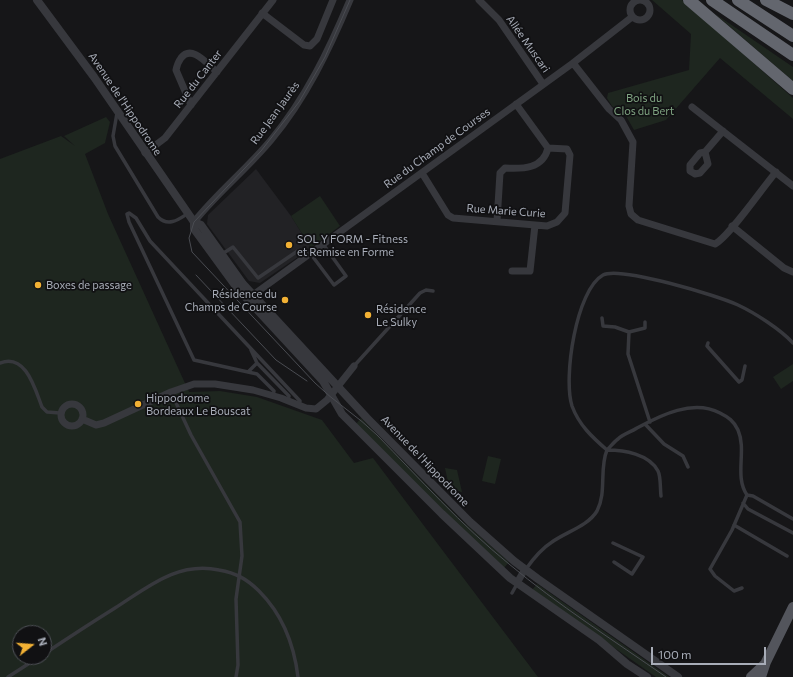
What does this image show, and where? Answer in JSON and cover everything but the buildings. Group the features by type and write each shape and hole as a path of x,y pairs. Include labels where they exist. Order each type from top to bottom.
{"highway":[{"path":"689,0 793,89"},
{"path":"712,0 793,55"},
{"path":"738,0 793,36"},
{"path":"766,0 793,14"}],"main road":[{"path":"761,677 766,662 793,607"},
{"path":"751,677 766,662"}],"street":[{"name":"Avenue de l'Hippodrome","path":"38,0 187,214 194,222 201,225 253,296 338,386 452,505 484,535 525,569 678,677"},
{"name":"Rue du Canter","path":"145,153 165,138 273,0"},
{"path":"262,13 304,45 310,46 316,40 333,0"},
{"name":"Rue Jean Jaurès","path":"194,222 261,151 299,102 325,57 350,0"},
{"name":"Allée Muscari","path":"479,0 499,20 543,84"},
{"path":"636,0 646,2 650,12 648,18 642,21 632,17 630,8 636,0"},
{"name":"Rue du Champ de Courses","path":"253,296 573,63 632,17"},
{"path":"191,105 176,70 177,65 185,54 188,52 195,54 217,72"},
{"path":"573,63 610,109 621,120 633,142 629,206 631,214 638,220 715,244 719,242 776,172"},
{"path":"496,221 500,173 505,168 525,169 534,166 546,155 548,148 516,104"},
{"path":"692,107 793,186"},
{"path":"705,152 722,131"},
{"name":"Rue Marie Curie","path":"422,172 448,214 453,218 547,226 557,222 565,213 570,155 567,149 548,148"},
{"name":"Avenue de l'Hippodrome","path":"194,222 194,229 230,279 254,307 312,368 342,414 461,534 517,583 599,640 627,664 647,677"},
{"path":"512,271 530,271 535,225"},
{"path":"732,226 784,268 793,272"},
{"path":"230,279 249,296 253,296 254,307"},
{"path":"82,419 96,424 104,423 189,385 205,384 232,386 273,395 311,409 316,409 331,395 354,366"},
{"path":"75,404 82,412 82,419 78,424 68,426 61,419 60,413 64,406 75,404"},
{"path":"517,583 525,569"}],"lane":[{"path":"117,112 113,136 115,146 158,217 164,221 174,222 187,214"},
{"path":"273,395 274,391 262,378 248,372 194,360 129,222 129,213 136,218 150,241 300,400 299,404"},
{"path":"222,255 233,247 258,278 299,250 308,256 334,285 346,276 323,244"},
{"path":"661,496 659,472 654,465 634,453 607,450 580,424 572,404 568,382 572,344 584,299 594,284 603,275 612,273 649,278 736,304 750,311 793,343"},
{"path":"354,366 420,294 426,290 433,291"},
{"path":"602,318 603,326 615,327 629,332 645,328 645,322"},
{"path":"629,332 628,354 648,423 664,444 683,456 688,467"},
{"path":"708,343 707,346 710,350 739,382 742,380 745,366"},
{"path":"250,346 258,363 289,396 288,400"},
{"path":"0,363 11,361 25,369 42,407 47,412 60,413"},
{"path":"248,372 258,363"},
{"path":"171,392 191,436 238,518 242,556 238,575 236,599 238,665 236,677"},
{"path":"525,569 551,542 589,521 597,510 602,494 604,458 607,450 618,438 671,412 687,408 703,408 716,411 726,416 733,422 740,438 741,485 746,495 734,525 710,569 715,576 734,591 742,588"},
{"path":"746,495 753,496 793,519"},
{"path":"743,504 748,509 793,532"},
{"path":"734,525 787,556"},
{"path":"613,543 643,557 632,574 614,562"},
{"path":"52,649 160,579 190,568 204,567 238,575 256,588 278,613 289,637 298,677"},
{"path":"512,593 517,583"},
{"path":"8,677 27,665"}],"shaded area":[{"path":"256,169 291,216 311,248 260,283 249,281 207,224 208,215"}],"green space":[{"name":"Bois du Clos du Bert","path":"652,0 682,0 793,98 793,119 720,58 666,120 634,130 626,116 612,106 607,98 608,93 689,70 691,34"},
{"path":"714,13 793,67 793,81"},
{"name":"Hippodrome Bordeaux Le Bouscat","path":"106,117 110,122 105,143 85,154 108,214 189,392 220,391 257,397 322,420 354,463 373,458 538,677 0,677 0,159 61,136 75,146 64,136"},
{"path":"320,196 340,226 311,248 291,216"},
{"path":"793,364 793,381 781,389 773,377"},
{"path":"361,418 461,520 509,562 504,568 483,550 356,424"},
{"path":"488,456 501,459 495,484 482,481"},
{"path":"445,468 457,470 462,492 450,491"},
{"path":"537,584 669,677 656,677 532,590"}],"tram line":[{"path":"350,0 325,57 299,102 261,151 194,222 189,238 192,252 315,383 377,435 474,534 547,594 666,677"},
{"path":"196,275 276,360 307,381"}],"place":[{"name":"SOL Y FORM - Fitness et Remise en Forme","path":"289,245"},
{"name":"Boxes de passage","path":"38,285"},
{"name":"Résidence du Champs de Course","path":"285,300"},
{"name":"Résidence Le Sulky","path":"368,315"},
{"name":"Hippodrome Bordeaux Le Bouscat","path":"138,404"}]}
